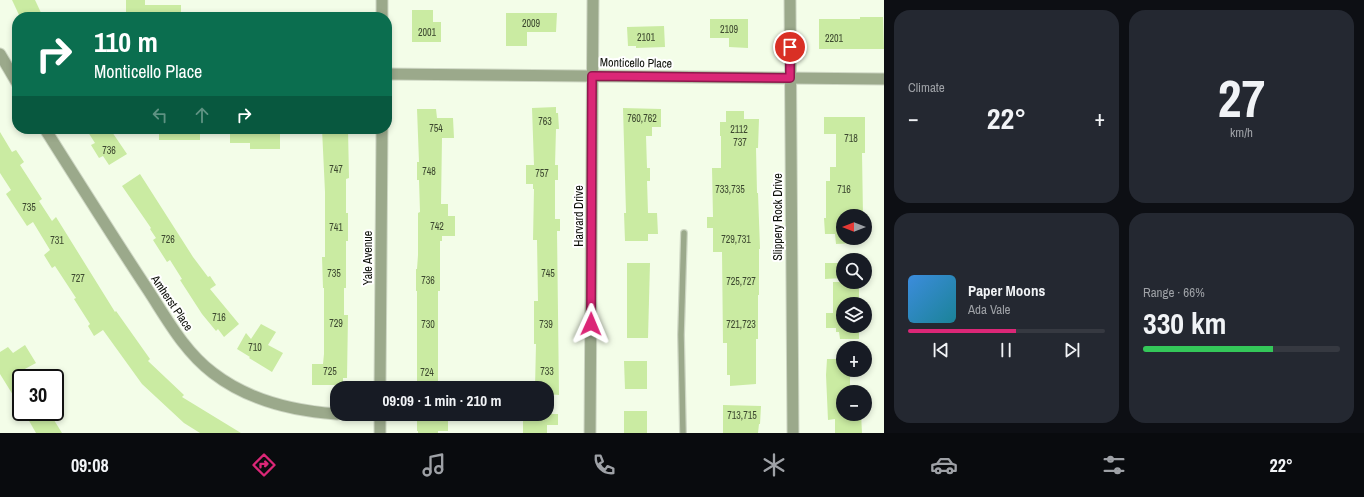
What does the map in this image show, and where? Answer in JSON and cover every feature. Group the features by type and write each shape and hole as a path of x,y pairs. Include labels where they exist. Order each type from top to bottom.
{"street":[{"path":"382,0 382,12"},
{"name":"Harvard Drive","path":"590,433 593,0"},
{"name":"Slippery Rock Drive","path":"790,0 792,433"},
{"path":"0,54 9,71"},
{"name":"Monticello Place","path":"392,74 884,79"},
{"name":"Amherst Place","path":"48,134 110,233 193,356 213,373 238,388 262,399 286,407 330,413"},
{"name":"Yale Avenue","path":"380,381 382,134"},
{"path":"380,421 380,433"}],"lane":[{"path":"682,433 681,336 684,233"}],"building":[{"path":"12,0 35,0 41,12 18,12"},
{"path":"126,0 145,0 145,5 181,5 181,12 126,12"},
{"path":"412,10 433,10 433,22 441,22 441,42 412,42"},
{"path":"506,13 557,13 556,32 527,32 527,46 506,46"},
{"path":"860,17 883,17 884,49 819,49 819,19 860,19"},
{"path":"710,19 748,19 748,48 729,47 729,38 710,38"},
{"path":"664,26 665,47 636,48 636,46 628,46 627,27"},
{"path":"556,107 556,113 558,113 559,129 556,129 555,165 558,165 558,180 555,180 555,219 560,219 560,231 557,231 559,395 554,395 554,381 535,381 536,344 534,344 534,301 538,301 537,240 533,240 534,189 533,184 526,184 526,165 534,165 532,108"},
{"path":"623,108 661,109 661,127 652,127 652,136 646,136 647,168 650,168 650,181 647,181 648,213 657,213 658,234 648,234 648,241 625,241 624,213 626,213"},
{"path":"417,109 436,109 437,118 453,118 454,138 442,138 441,204 448,204 448,216 455,216 455,236 442,236 442,241 440,241 440,291 438,291 438,381 417,381 416,269 418,255 418,213 420,212 419,180 417,180 417,162 419,162"},
{"path":"726,111 744,111 744,119 759,119 758,148 756,148 760,249 758,339 756,339 756,384 730,386 730,375 727,375 727,343 723,343 722,252 713,252 713,228 707,228 707,217 713,217 712,168 721,168 720,122 726,122"},
{"path":"824,117 865,117 865,153 862,153 863,209 836,209 836,244 835,234 825,234 824,218 826,218 826,181 830,181 830,167 836,167 836,134 824,134"},
{"path":"0,132 12,152 16,150 24,162 20,165 42,199 39,201 52,221 56,217 115,312 116,311 150,359 148,361 184,395 182,397 241,433 200,433 184,423 142,384 103,330 94,336 88,326 90,324 74,299 76,298 55,266 52,268 44,255 50,250 33,222 27,226 6,194 11,190 0,173"},
{"path":"89,134 113,134 127,154 109,165 103,156 99,158 91,145 95,143"},
{"path":"159,134 200,134 200,140 159,140"},
{"path":"230,134 280,134 280,149 250,149 250,143 230,143"},
{"path":"322,134 348,134 349,178 346,179 348,241 346,241 346,288 344,288 344,315 348,315 347,378 343,378 343,381 330,381 330,385 312,385 312,364 323,364 324,288 322,257 325,257 325,192"},
{"path":"140,174 193,257 216,285 210,289 239,324 224,337 218,329 216,331 202,314 180,280 182,279 170,260 167,262 153,240 156,238 150,229 151,228 122,186"},
{"path":"627,263 650,263 648,338 627,338"},
{"path":"825,263 836,263 836,278 825,279"},
{"path":"833,282 836,282 836,289 859,289 859,297 836,297 836,328 826,328 826,313 833,313"},
{"path":"261,324 276,332 268,345 283,353 272,372 237,349 246,333 251,339"},
{"path":"839,333 859,333 859,339 840,339"},
{"path":"25,345 36,363 25,369 12,369 12,393 0,374 0,352 8,347 13,353"},
{"path":"827,359 836,359 836,377 850,377 850,385 836,385 836,421 861,421 862,433 835,433 835,419 828,420 826,375"},
{"path":"624,361 647,361 647,389 625,389"},
{"path":"723,405 761,406 758,433 723,433"},
{"path":"624,411 647,411 647,433 624,433"},
{"path":"554,414 558,414 558,425 547,425 547,433 523,433 523,421 554,421"},
{"path":"29,421 55,421 62,433 36,433"},
{"path":"417,421 448,421 448,431 438,431 438,433 418,433"}],"route":[{"path":"591,324 592,76 790,78 790,47"}]}
